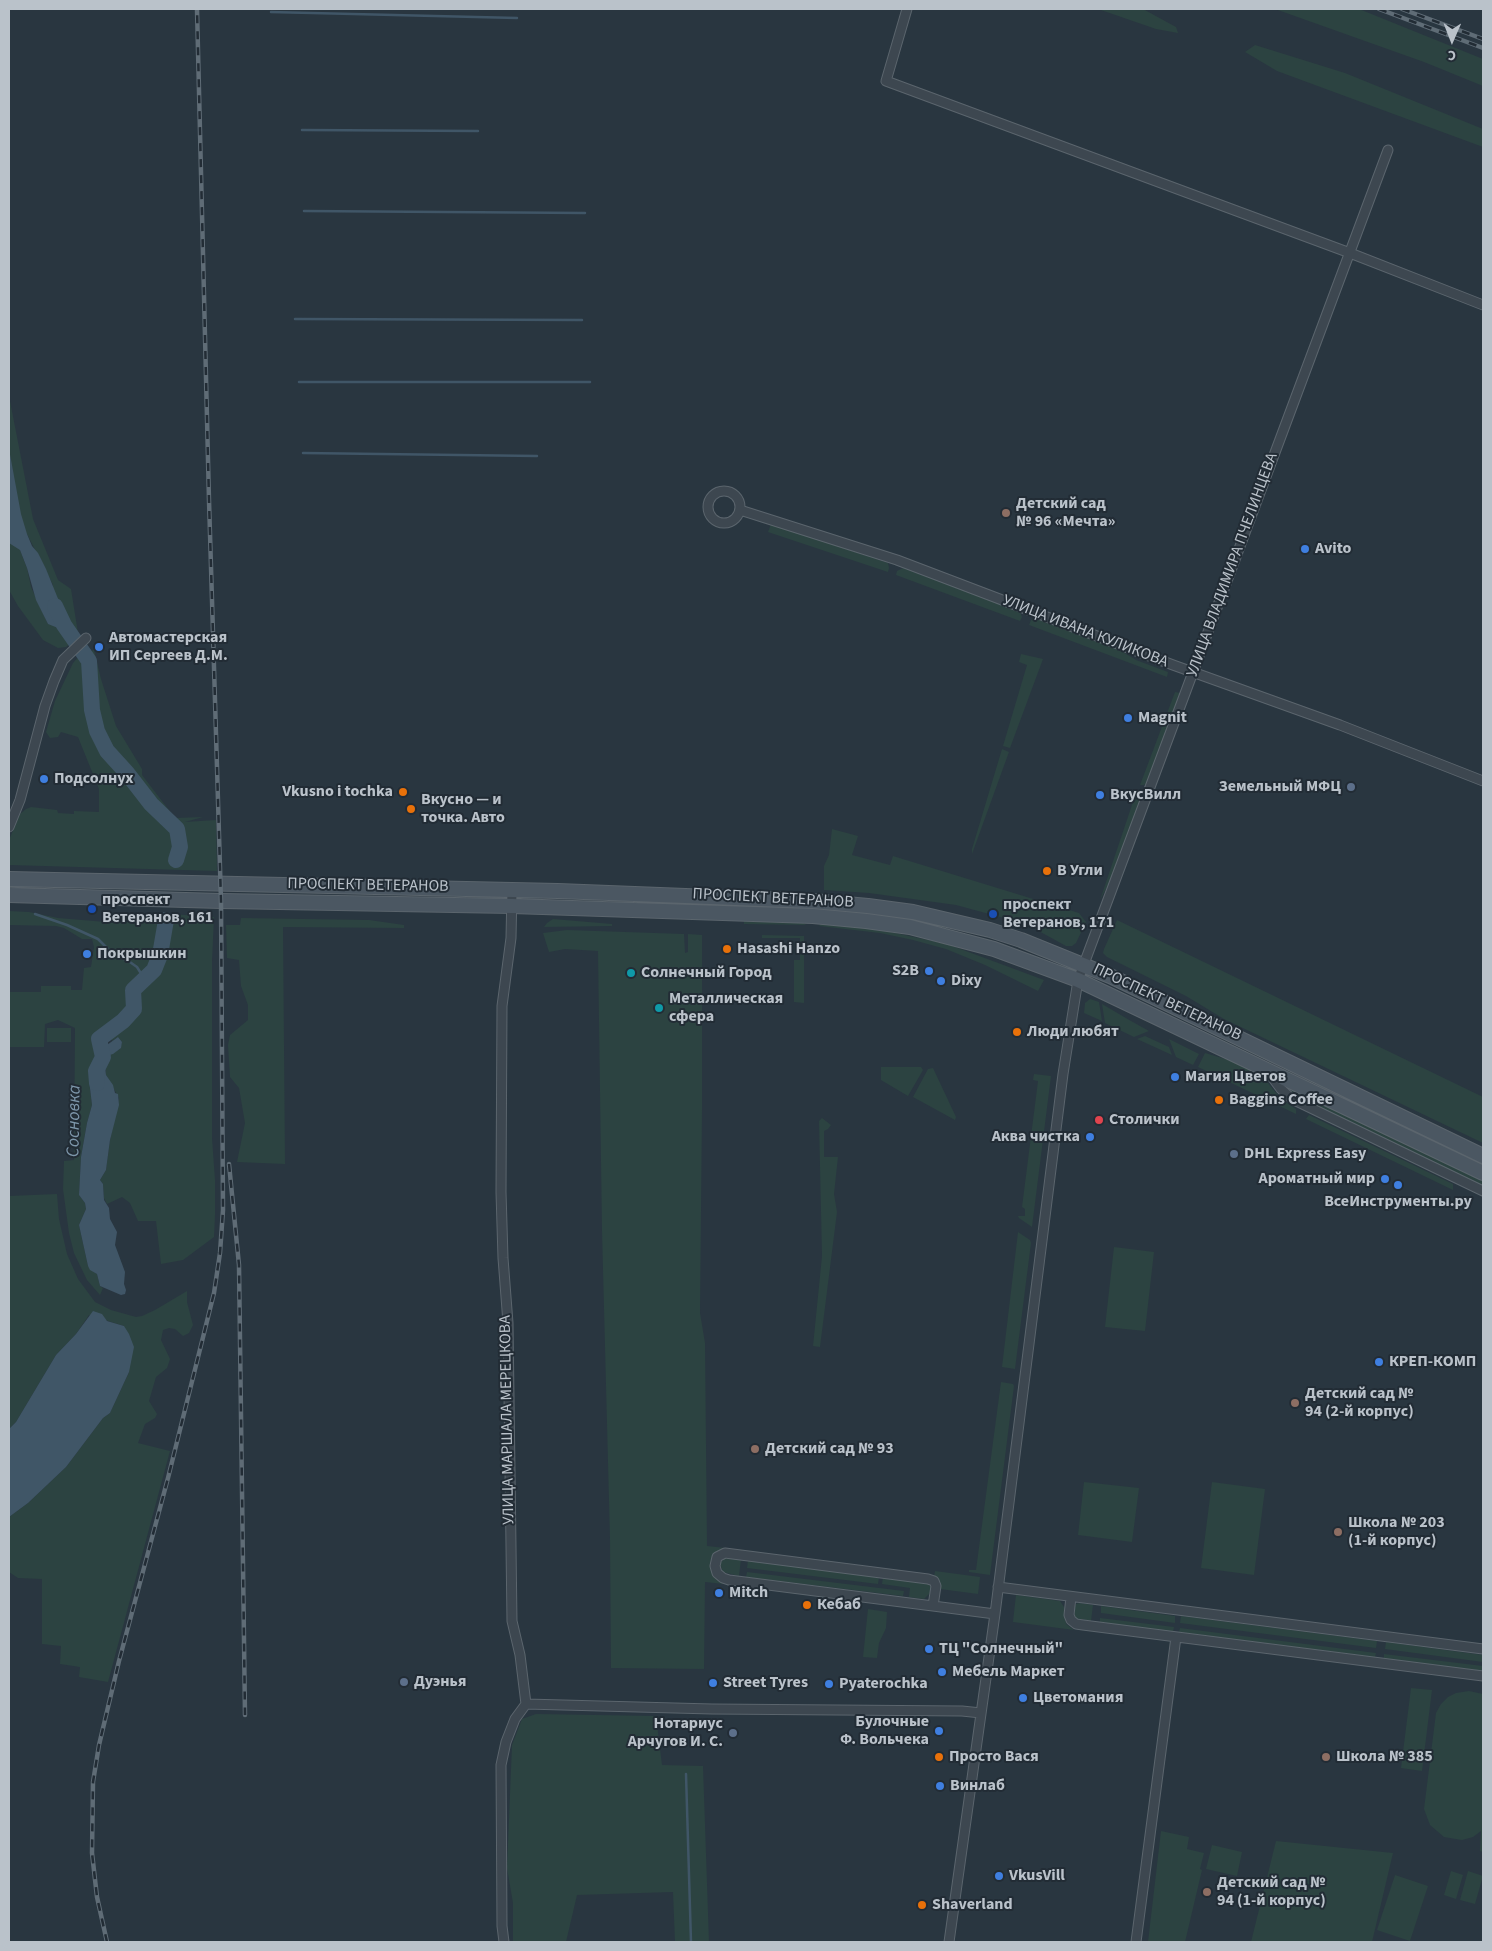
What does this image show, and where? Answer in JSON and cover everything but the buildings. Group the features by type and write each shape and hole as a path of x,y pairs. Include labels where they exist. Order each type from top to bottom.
{"main road":[{"name":"ПРОСПЕКТ ВЕТЕРАНОВ","path":"9,879 512,890 813,901 913,912 990,930 1082,965 1483,1156"},
{"name":"ПРОСПЕКТ ВЕТЕРАНОВ","path":"9,895 512,906 813,916 910,927 994,949 1078,980 1483,1173"}],"street":[{"path":"907,9 886,81 1350,253 1483,305"},
{"name":"УЛИЦА ВЛАДИМИРА ПЧЕЛИНЦЕВА","path":"949,1942 995,1614 1064,1064 1078,980 1082,965 1104,913 1388,150"},
{"name":"УЛИЦА ИВАНА КУЛИКОВА","path":"740,510 897,560 1340,725 1483,781"},
{"path":"9,827 20,800 44,706 63,660 85,640"},
{"name":"УЛИЦА МАРШАЛА МЕРЕЦКОВА","path":"512,890 511,938 502,1006 503,1258 508,1323 512,1622 525,1682 526,1704"},
{"path":"1266,1069 1281,1089 1292,1099 1483,1191"},
{"path":"933,1606 936,1586 934,1581 928,1579 733,1554 720,1555 715,1560 717,1572 722,1578 729,1580 995,1614"},
{"path":"998,1587 1483,1649"},
{"path":"1071,1597 1069,1615 1076,1624 1483,1676"},
{"path":"1136,1942 1176,1637"},
{"path":"504,1942 502,1926 501,1765 506,1742 515,1719 526,1704 962,1711 981,1713"}],"green space":[{"path":"1098,9 1143,9 1176,27 1178,33 1156,29"},
{"path":"1275,9 1359,9 1483,59 1483,86 1424,62"},
{"path":"1255,45 1345,73 1483,129 1483,147 1277,71 1245,52"},
{"path":"9,396 33,519 58,580 71,589 78,633 77,638 66,647 58,648 43,640 18,606 9,590","holes":["27,534 53,585 48,624 31,587 27,568 20,550"]},
{"path":"771,524 888,563 888,572 768,532"},
{"path":"903,568 1020,612 1022,617 1020,621 896,575 897,571"},
{"path":"1035,618 1118,649 1136,660 1168,672 1167,677 1029,625 1031,620"},
{"path":"94,650 116,726 142,769 142,775 175,818 203,817 185,822 216,820 217,871 9,865 9,840 20,814 26,809 31,807 57,810 58,813 74,814 74,811 99,812 99,789 78,737 61,732 58,737 50,738 46,732 55,701 73,663 80,655"},
{"path":"1021,654 1043,659 1010,748 1003,746 1027,665 1019,662"},
{"path":"1175,692 1180,693 1147,783 1140,785"},
{"path":"1002,749 1009,752 972,854 972,849"},
{"path":"1136,793 1142,799 1113,876 1100,900"},
{"path":"832,829 858,836 852,855 890,865 893,856 1079,913 1086,922 1076,943 1072,946 1066,946 1026,924 956,905 869,893 824,890 824,866 829,855"},
{"path":"9,911 29,912 58,918 118,923 127,922 149,914 161,914 153,965 144,979 132,990 132,1007 112,1027 96,1037 101,1052 94,1060 89,1080 92,1105 81,1157 79,1195 85,1203 86,1209 79,1225 88,1266 97,1274 100,1286 103,1288 100,1295 87,1280 74,1253 69,1233 63,1189 64,1161 74,1160 75,1028 58,1020 45,1024 44,1047 9,1047 9,992 41,992 41,986 71,986 71,990 82,990 84,968 91,967 94,947 92,939 82,939 64,928 56,926 9,925"},
{"path":"171,914 214,917 212,961 212,1138 215,1215 214,1237 183,1260 161,1264 156,1221 138,1221 130,1203 122,1197 107,1204 104,1198 103,1184 100,1180 106,1170 119,1098 106,1075 104,1058 120,1049 122,1042 118,1037 112,1041 111,1036 139,1010 137,992 160,971"},
{"path":"241,918 369,920 404,925 404,928 283,927 285,1164 237,1162 245,1123 239,1088 230,1077 228,1045 230,1035 248,1020 248,1005 241,986 239,960 227,958 226,925 240,925"},
{"path":"553,919 612,924 612,926 544,927"},
{"path":"744,920 801,921 806,925 744,924"},
{"path":"1117,920 1483,1097 1483,1143 1224,1019 1186,996 1107,957 1103,953 1104,949"},
{"path":"822,923 881,930 947,944 1044,980 1038,991 985,965 946,949 880,933 819,926"},
{"path":"567,930 684,934 685,953 688,952 688,934 702,935 700,1313 705,1343 707,1546 725,1548 714,1555 710,1565 714,1576 724,1584 705,1582 704,1669 611,1668 598,951 565,949 549,952 543,933"},
{"path":"762,935 804,936 804,1003 794,1002 794,960 800,960 800,938 762,938"},
{"path":"1090,999 1099,1002 1102,1021 1084,1013 1085,1003"},
{"path":"1102,1004 1149,1031 1134,1037 1105,1023"},
{"path":"47,1028 71,1028 71,1042 47,1042"},
{"path":"1145,1036 1169,1047 1172,1055 1137,1039"},
{"path":"1169,1039 1199,1054 1193,1065 1176,1057"},
{"path":"1205,1053 1232,1061 1256,1072 1263,1077 1281,1099 1296,1109 1296,1114 1198,1067"},
{"path":"881,1067 921,1067 923,1070 908,1096 881,1080"},
{"path":"933,1068 956,1117 955,1120 913,1097 928,1069"},
{"path":"1034,1074 1051,1076 1032,1227 1018,1216 1025,1216 1025,1209 1022,1207 1038,1081 1033,1080"},
{"path":"1286,1087 1483,1181 1483,1186 1299,1098"},
{"path":"1309,1115 1453,1184 1453,1190 1306,1119"},
{"path":"822,1118 831,1125 824,1131 824,1157 838,1157 834,1194 837,1212 820,1347 813,1346 822,1256 819,1121"},
{"path":"57,1194 59,1219 67,1254 78,1279 95,1302 111,1310 136,1317 155,1310 187,1291 187,1302 193,1325 189,1333 183,1336 175,1329 163,1330 161,1340 170,1359 167,1368 156,1377 149,1401 157,1414 155,1418 145,1424 138,1443 170,1451 108,1682 79,1677 80,1667 60,1664 61,1646 42,1644 42,1579 18,1578 9,1572 9,1517 28,1503 66,1467 103,1418 110,1413 129,1372 124,1326 89,1315 76,1334 56,1355 16,1422 9,1429 9,1196"},
{"path":"1018,1232 1030,1240 1031,1243 1015,1369 1002,1367"},
{"path":"1114,1247 1154,1252 1145,1331 1105,1327"},
{"path":"1001,1382 1013,1384 1014,1386 990,1575 969,1572 969,1570 976,1570"},
{"path":"1084,1482 1139,1488 1132,1542 1078,1535"},
{"path":"1212,1482 1265,1489 1254,1575 1201,1568"},
{"path":"725,1558 741,1559 739,1576 723,1572 720,1563"},
{"path":"748,1560 879,1577 878,1584 747,1568"},
{"path":"935,1571 980,1577 978,1594 940,1589 940,1584 934,1577"},
{"path":"747,1572 904,1591 903,1596 746,1577"},
{"path":"883,1577 928,1583 931,1587 930,1593 924,1599 909,1597 910,1588 882,1584"},
{"path":"1016,1595 1060,1601 1064,1607 1066,1624 1074,1630 1013,1622"},
{"path":"1080,1603 1093,1605 1091,1621 1075,1618 1074,1607"},
{"path":"1101,1606 1175,1616 1175,1623 1101,1613"},
{"path":"868,1609 887,1612 886,1628 879,1643 877,1658 863,1657"},
{"path":"1181,1616 1377,1641 1376,1648 1180,1623"},
{"path":"1100,1618 1174,1627 1173,1632 1100,1622"},
{"path":"1180,1628 1376,1653 1375,1657 1179,1632"},
{"path":"1386,1642 1483,1655 1483,1662 1385,1649"},
{"path":"1384,1654 1483,1666 1483,1671 1384,1658"},
{"path":"1411,1688 1432,1690 1422,1771 1401,1768"},
{"path":"1469,1691 1483,1694 1483,1852 1480,1851 1481,1831 1473,1837 1462,1840 1444,1837 1430,1825 1424,1809 1436,1713 1448,1697 1456,1693"},
{"path":"536,1714 656,1716 662,1765 703,1766 709,1942 675,1942 673,1892 577,1895 566,1942 513,1942 513,1903 507,1868 512,1745 522,1719"},
{"path":"1161,1831 1189,1837 1187,1849 1204,1853 1200,1869 1202,1870 1185,1942 1148,1942"},
{"path":"1276,1841 1393,1853 1372,1942 1251,1942"},
{"path":"1212,1845 1242,1852 1237,1876 1206,1869"},
{"path":"1451,1871 1463,1875 1456,1899 1444,1895"},
{"path":"1468,1871 1483,1876 1475,1904 1460,1900"},
{"path":"1395,1875 1428,1886 1410,1941 1377,1930"}],"water":[{"path":"9,449 21,514 27,534 46,569 65,616 64,625 58,628 48,624 36,600 20,550 9,543"},
{"path":"118,1037 122,1042 121,1048 113,1054 103,1057 100,1045 107,1045"},
{"path":"104,1058 106,1075 113,1085 115,1093 118,1094 119,1105 110,1140 106,1170 100,1180 103,1184 104,1200 109,1208 110,1219 117,1232 115,1245 125,1272 124,1284 126,1290 125,1294 121,1295 100,1286 97,1274 90,1270 79,1225 86,1209 85,1203 79,1195 81,1157 92,1105 89,1080 94,1060 100,1062"},
{"path":"93,1311 102,1314 107,1321 124,1326 129,1334 134,1347 129,1372 110,1413 103,1418 66,1467 28,1503 9,1517 9,1429 16,1422 56,1355 76,1334"}],"waterway":[{"path":"271,12 517,18"},
{"path":"302,130 478,131"},
{"path":"304,211 585,213"},
{"path":"295,319 582,320"},
{"path":"299,382 590,382"},
{"path":"303,453 537,456"},
{"name":"Сосновка","path":"55,606 64,625 89,661 92,710 97,731 107,751 151,804 177,829 180,847 176,860"},
{"path":"35,914 67,925 98,939 115,956 127,960 137,967 145,980"},
{"name":"Сосновка","path":"97,1083 96,1071 103,1057 99,1039 123,1021 134,1009 133,990 154,970 160,955 166,920"},
{"path":"686,1774 691,1942"}],"railway":[{"path":"107,1942 97,1897 92,1853 93,1782 99,1745 119,1661 168,1478 214,1293 220,1253 223,1210 221,901 197,9"},
{"path":"1379,9 1483,48"},
{"path":"1402,9 1483,39"},
{"path":"229,1164 239,1265 245,1715"}],"place":[{"name":"Детский сад № 96 «Мечта»","path":"1006,513"},
{"name":"Avito","path":"1305,549"},
{"name":"Автомастерская ИП Сергеев Д.М.","path":"99,647"},
{"name":"Magnit","path":"1128,718"},
{"name":"Подсолнух","path":"44,779"},
{"name":"Земельный МФЦ","path":"1351,787"},
{"name":"Vkusno i tochka","path":"403,792"},
{"name":"ВкусВилл","path":"1100,795"},
{"name":"Вкусно — и точка. Авто","path":"411,809"},
{"name":"В Угли","path":"1047,871"},
{"name":"проспект Ветеранов, 161","path":"92,909"},
{"name":"проспект Ветеранов, 171","path":"993,914"},
{"name":"Hasashi Hanzo","path":"727,949"},
{"name":"Покрышкин","path":"87,954"},
{"name":"S2B","path":"929,971"},
{"name":"Солнечный Город","path":"631,973"},
{"name":"Dixy","path":"941,981"},
{"name":"Металлическая сфера","path":"659,1008"},
{"name":"Люди любят","path":"1017,1032"},
{"name":"Магия Цветов","path":"1175,1077"},
{"name":"Baggins Coffee","path":"1219,1100"},
{"name":"Столички","path":"1099,1120"},
{"name":"Аква чистка","path":"1090,1137"},
{"name":"DHL Express Easy","path":"1234,1154"},
{"name":"Ароматный мир","path":"1385,1179"},
{"name":"ВсеИнструменты.ру","path":"1398,1185"},
{"name":"КРЕП-КОМП","path":"1379,1362"},
{"name":"Детский сад № 94 (2-й корпус)","path":"1295,1403"},
{"name":"Детский сад № 93","path":"755,1449"},
{"name":"Школа № 203 (1-й корпус)","path":"1338,1532"},
{"name":"Mitch","path":"719,1593"},
{"name":"Кебаб","path":"807,1605"},
{"name":"ТЦ \"Солнечный\"","path":"929,1649"},
{"name":"Мебель Маркет","path":"942,1672"},
{"name":"Дуэнья","path":"404,1682"},
{"name":"Street Tyres","path":"713,1683"},
{"name":"Pyaterochka","path":"829,1684"},
{"name":"Цветомания","path":"1023,1698"},
{"name":"Булочные Ф. Вольчека","path":"939,1731"},
{"name":"Нотариус Арчугов И. С.","path":"733,1733"},
{"name":"Просто Вася","path":"939,1757"},
{"name":"Школа № 385","path":"1326,1757"},
{"name":"Винлаб","path":"940,1786"},
{"name":"VkusVill","path":"999,1876"},
{"name":"Детский сад № 94 (1-й корпус)","path":"1207,1892"},
{"name":"Shaverland","path":"922,1905"}]}
